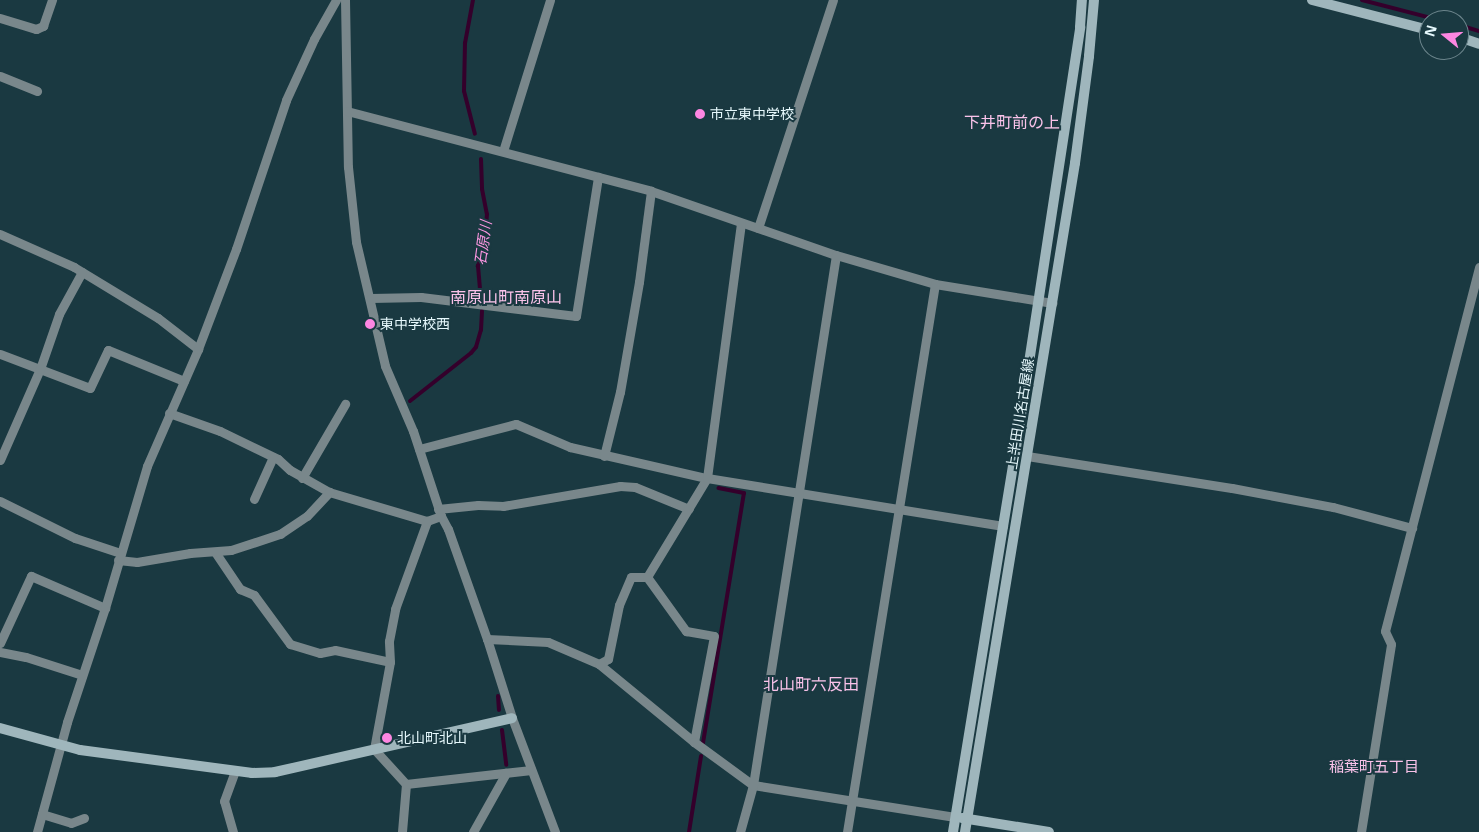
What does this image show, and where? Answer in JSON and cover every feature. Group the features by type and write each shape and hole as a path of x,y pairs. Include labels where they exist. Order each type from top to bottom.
{"main road":[{"name":"上半田川名古屋線","path":"953,832 1038,301 1080,27 1082,0"},
{"name":"上半田川名古屋線","path":"965,832 1075,163 1089,56 1094,0"},
{"path":"1312,0 1348,4 1419,27"},
{"path":"0,728 62,746 252,773 275,772 512,718"},
{"path":"956,817 1050,832"}],"street":[{"path":"0,18 36,30 43,26 52,0"},
{"path":"36,832 82,675 105,608 147,466 198,349 236,249 286,100 314,39 336,0"},
{"path":"345,0 348,167 356,242 371,298 385,366 419,449 440,513 448,529 488,639 512,718 555,832"},
{"path":"503,151 550,0"},
{"path":"758,228 833,0"},
{"path":"0,76 37,91"},
{"path":"347,111 651,191 836,255 935,284 1052,303"},
{"path":"371,298 421,297 576,316 598,177"},
{"path":"604,456 620,392 640,282 651,191"},
{"path":"647,577 707,478 741,222"},
{"path":"0,234 82,272 158,318 198,349"},
{"path":"740,832 753,785 836,255"},
{"path":"1361,832 1391,644 1385,631 1479,267"},
{"path":"0,460 40,369 59,314 82,272"},
{"path":"847,832 935,284"},
{"path":"0,354 90,388 108,350 184,381"},
{"path":"302,478 345,404"},
{"path":"170,413 220,431 273,456 302,478 329,492 427,521"},
{"path":"419,449 516,424 570,447 707,478 899,511 1003,526"},
{"path":"254,499 273,456"},
{"path":"1027,456 1242,490 1333,507 1412,528"},
{"path":"402,832 406,784 374,749 390,662 389,641 395,610 427,521 440,513 478,505 503,506 620,486 635,488 689,509"},
{"path":"0,502 75,538 119,557 136,562 231,550 280,534 307,516 329,492"},
{"path":"215,552 240,590 254,596 290,644 320,653 335,650 390,662"},
{"path":"0,643 31,576 105,608"},
{"path":"599,664 608,659 619,605 631,577 647,577"},
{"path":"647,577 686,631 714,636 694,742"},
{"path":"488,639 548,642 599,664 694,742 753,785 956,817"},
{"path":"0,652 26,657 82,675"},
{"path":"406,784 531,770"},
{"path":"233,832 224,801 235,771"},
{"path":"473,832 506,773"},
{"path":"42,814 71,823 84,818"}],"waterway":[{"name":"石原川","path":"473,0 465,43 464,91 475,134"},
{"path":"1362,0 1419,15"},
{"path":"1469,28 1479,31"},
{"name":"石原川","path":"481,159 482,189 487,214 485,239 478,266 481,298"},
{"name":"石原川","path":"410,401 476,347 481,330 482,311"},
{"path":"703,743 744,493 718,488"},
{"name":"石原川","path":"498,696 499,710"},
{"name":"石原川","path":"502,730 506,765"},
{"path":"689,832 701,756"}],"place":[{"name":"市立東中学校","path":"700,114"},
{"name":"東中学校西","path":"370,324"},
{"name":"北山町北山","path":"387,738"}],"district":[{"name":"下井町前の上","path":"1012,122"},
{"name":"南原山町南原山","path":"506,297"},
{"name":"北山町六反田","path":"811,684"},
{"name":"稲葉町五丁目","path":"1374,767"}]}
